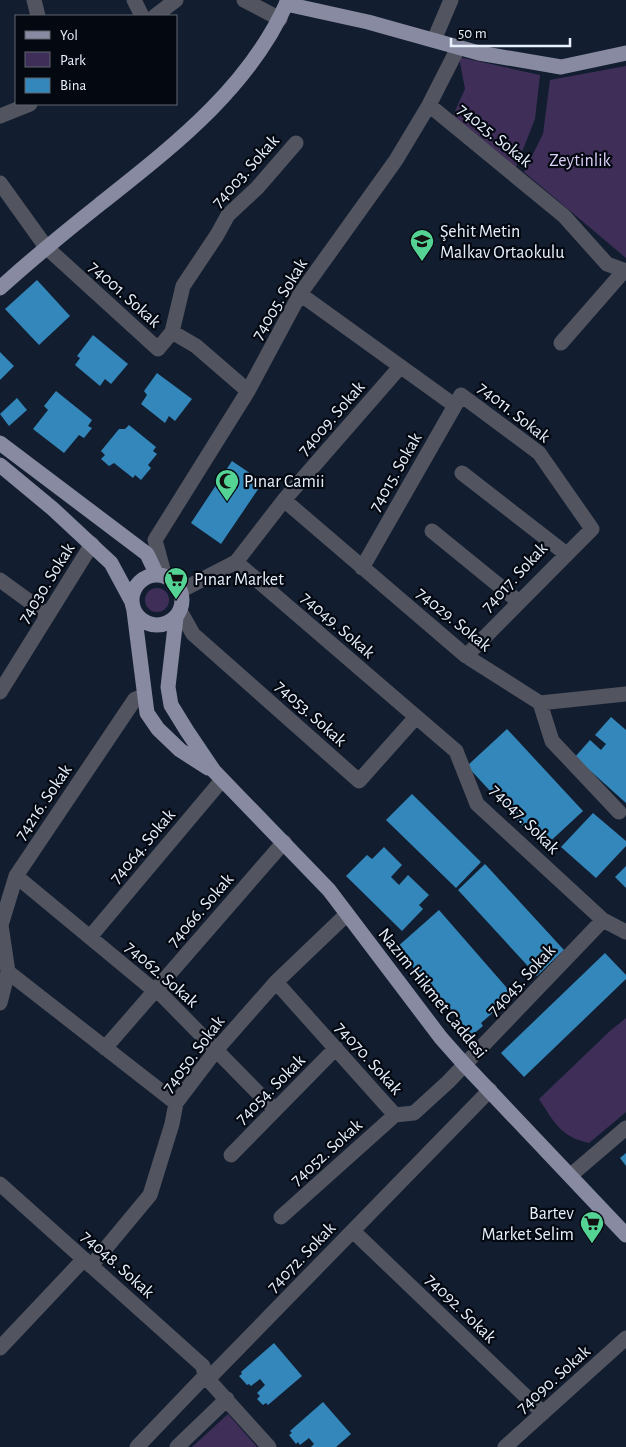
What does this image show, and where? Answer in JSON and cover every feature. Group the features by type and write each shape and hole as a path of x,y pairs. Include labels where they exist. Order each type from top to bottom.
{"main road":[{"path":"0,288 46,247 166,151 228,92 257,57 280,18 287,2 479,53 561,67 626,53"},
{"path":"0,443 147,554 161,576"},
{"name":"Nazım Hikmet Caddesi","path":"0,465 92,544 111,563 133,606 147,713 158,729 180,750 218,775"},
{"path":"161,576 173,581 180,591 182,602 178,614 161,625 145,622 133,606 136,587 149,577 161,576"},
{"name":"Nazım Hikmet Caddesi","path":"178,614 168,687 171,705 218,775 329,890 442,1038 465,1065 626,1235"}],"street":[{"path":"34,0 38,15"},
{"path":"134,0 142,15"},
{"path":"157,15 176,0"},
{"path":"244,0 280,18"},
{"path":"434,40 452,0"},
{"name":"74005. Sokak","path":"161,576 155,540 248,391 300,294 396,160 429,105 458,48"},
{"path":"0,116 28,105"},
{"name":"74025. Sokak","path":"429,105 564,216 608,264 625,271"},
{"name":"74003. Sokak","path":"172,332 183,286 228,215 257,188 296,143"},
{"path":"0,183 46,247"},
{"name":"74001. Sokak","path":"46,247 158,349 172,332 196,346 248,391"},
{"path":"561,342 625,271"},
{"name":"74011. Sokak","path":"300,294 400,367 458,400 539,453 592,528 565,553"},
{"name":"74009. Sokak","path":"180,591 236,562 284,500 400,367"},
{"name":"74015. Sokak","path":"362,568 458,400"},
{"name":"74017. Sokak","path":"462,473 565,553 466,656"},
{"name":"74029. Sokak","path":"284,500 466,656 540,703"},
{"path":"432,531 518,601"},
{"name":"74030. Sokak","path":"0,692 92,544"},
{"name":"74049. Sokak","path":"236,562 416,717"},
{"path":"0,580 48,615"},
{"name":"74053. Sokak","path":"178,614 192,634 359,781 416,717"},
{"path":"619,812 552,741 540,703 626,694"},
{"name":"74216. Sokak","path":"0,1003 8,972 1,925 16,876 135,699 144,696"},
{"name":"74047. Sokak","path":"416,717 456,751 477,804 603,920 626,932"},
{"name":"74064. Sokak","path":"90,937 218,775"},
{"name":"74066. Sokak","path":"105,1048 284,842"},
{"name":"74062. Sokak","path":"16,876 150,987 156,989 275,1110"},
{"name":"74050. Sokak","path":"0,1348 88,1262 150,1195 172,1124 176,1103 217,1049 276,982 347,914"},
{"name":"74045. Sokak","path":"465,1065 603,920"},
{"path":"8,972 176,1103"},
{"name":"74070. Sokak","path":"276,982 395,1115 414,1113 465,1065"},
{"name":"74054. Sokak","path":"230,1155 336,1048"},
{"name":"74072. Sokak","path":"137,1447 205,1376 213,1374 490,1090"},
{"name":"74052. Sokak","path":"281,1217 395,1115"},
{"path":"571,1175 626,1128"},
{"name":"74048. Sokak","path":"0,1184 203,1366 205,1376 269,1447"},
{"name":"74092. Sokak","path":"353,1231 542,1413"},
{"name":"74090. Sokak","path":"505,1447 626,1338"},
{"path":"177,1447 226,1399"}],"green space":[{"path":"459,57 540,75 535,119 516,167 452,118 465,89"},
{"name":"Zeytinlik","path":"626,66 626,258 524,172 543,134 550,80"},
{"path":"157,588 166,591 169,600 166,609 157,612 148,609 145,600 148,591"},
{"path":"626,1018 626,1112 589,1143 571,1137 559,1127 539,1099"},
{"path":"228,1414 257,1447 192,1447"}],"building":[{"path":"37,280 70,316 39,345 5,309"},
{"path":"93,335 128,364 111,384 105,379 100,386 75,365 80,358 77,356"},
{"path":"0,352 14,366 0,380"},
{"path":"157,373 192,399 175,421 169,416 165,423 141,404 147,395 144,391"},
{"path":"56,391 92,420 88,426 92,428 84,438 79,435 64,453 33,429 48,410 44,406"},
{"path":"17,398 27,410 9,426 0,414"},
{"path":"129,425 156,447 153,451 157,454 148,465 151,468 141,480 135,475 133,478 114,463 109,466 101,459 105,455 101,451 119,429 125,429"},
{"name":"Pınar Camii","path":"232,461 263,482 221,544 191,523"},
{"path":"611,717 626,730 626,803 575,757 590,740 601,750 606,744 595,735"},
{"path":"507,729 583,811 543,848 467,766"},
{"path":"412,794 481,862 456,888 386,820"},
{"path":"593,813 626,841 626,846 596,878 561,847"},
{"path":"384,847 402,865 391,877 399,885 408,875 429,895 419,905 423,909 402,931 346,876 367,855 372,859"},
{"path":"485,864 564,950 537,976 458,890"},
{"path":"626,866 626,888 615,877"},
{"path":"439,910 513,995 481,1023 483,1026 472,1035 396,948"},
{"path":"605,953 626,975 626,979 524,1077 501,1053"},
{"path":"626,1153 626,1166 620,1158"},
{"path":"274,1343 302,1376 268,1405 266,1403 263,1405 257,1399 260,1396 257,1393 265,1385 260,1379 251,1386 247,1385 239,1376 242,1374 241,1372"},
{"path":"323,1402 351,1434 336,1447 311,1447 314,1444 309,1438 300,1445 298,1442 296,1444 289,1435 292,1433 290,1431"}],"place":[{"name":"Şehit Metin Malkav Ortaokulu","path":"422,262"},
{"name":"Pınar Camii","path":"227,502"},
{"name":"Pınar Market","path":"176,600"},
{"name":"Bartev Market Selim","path":"592,1244"}]}
